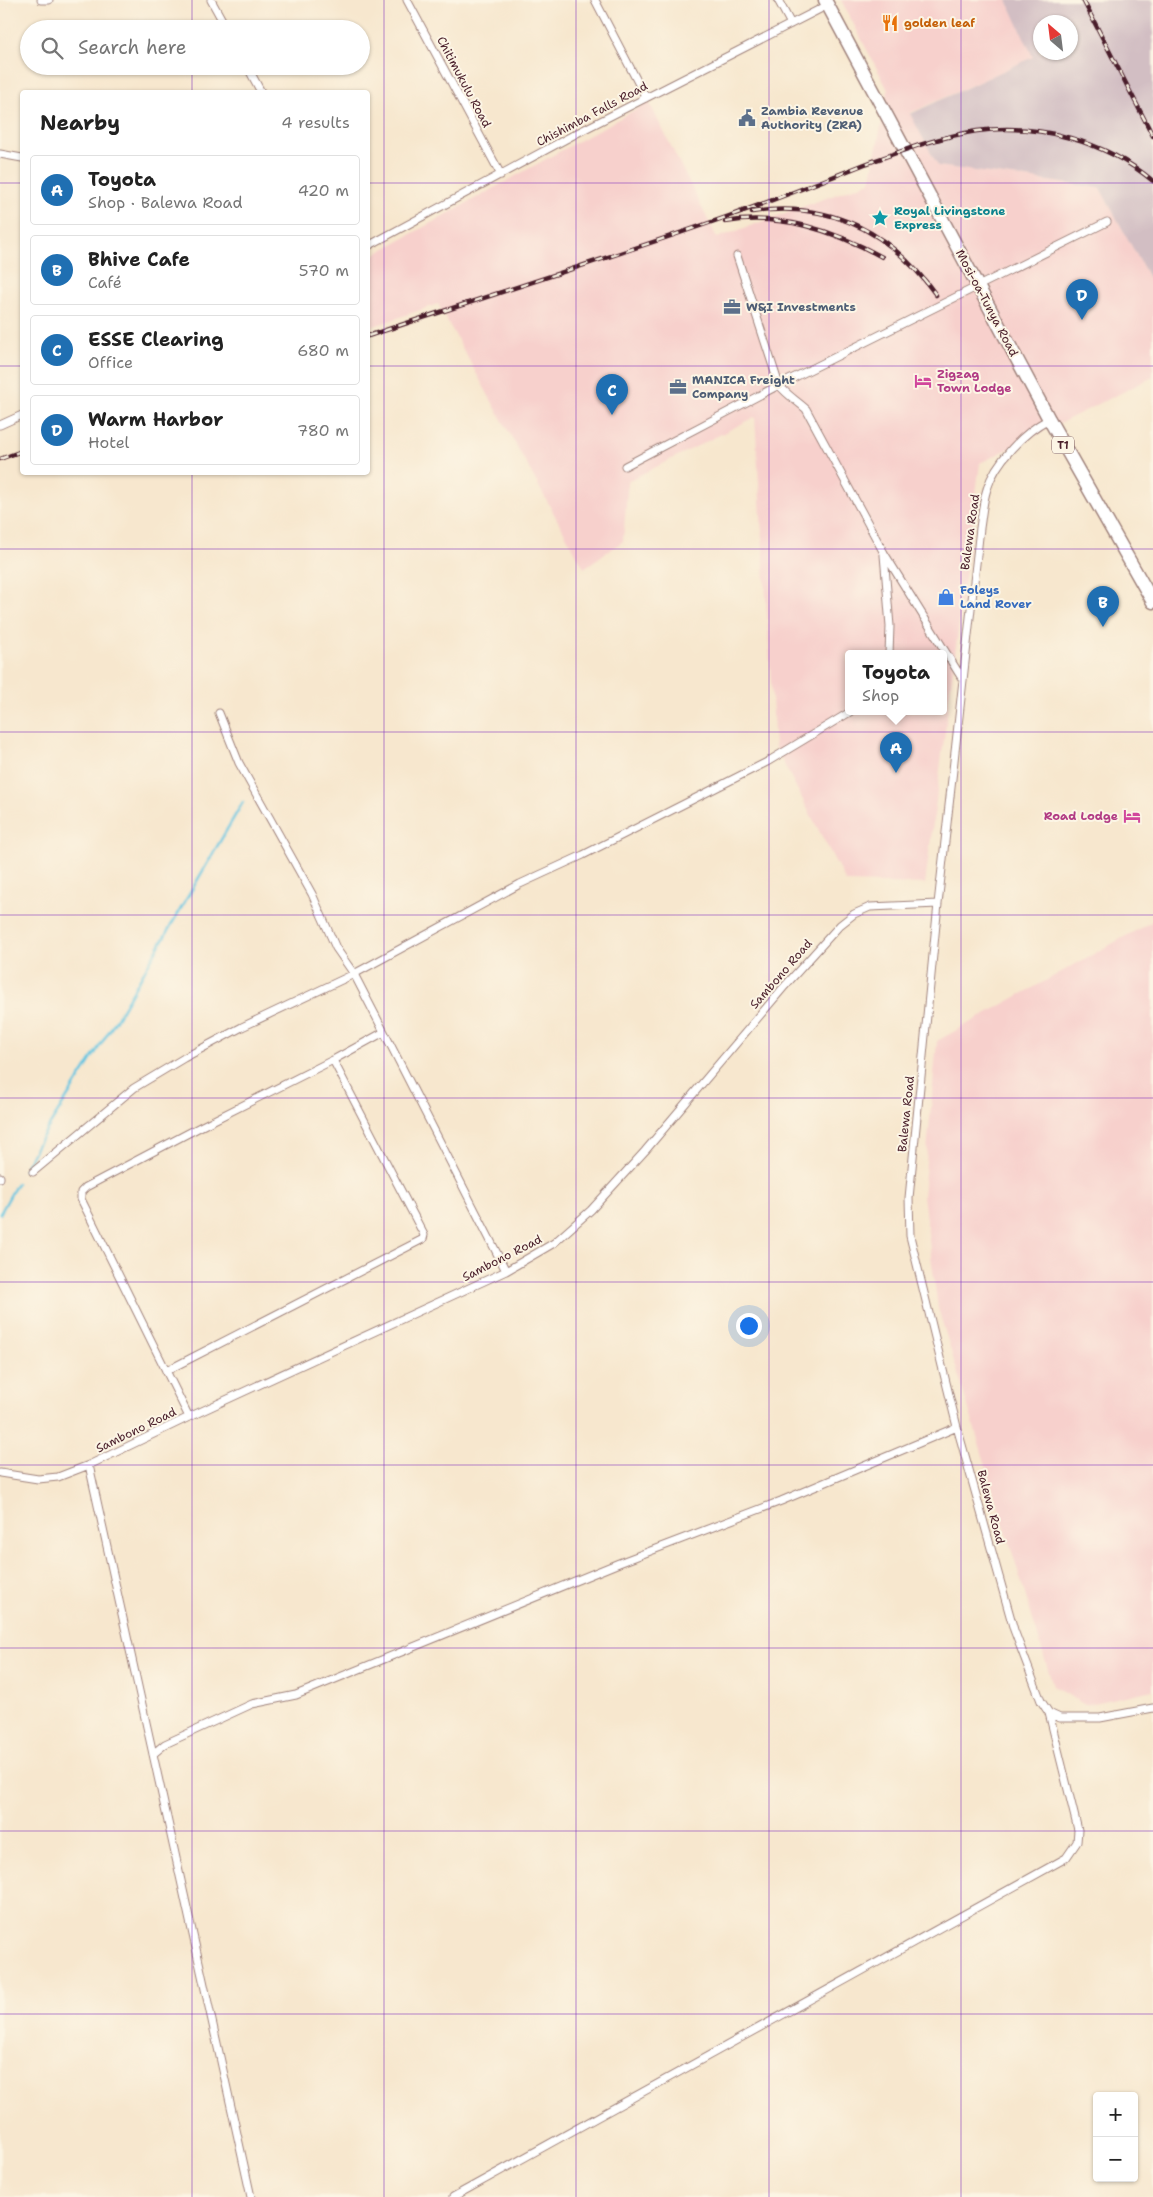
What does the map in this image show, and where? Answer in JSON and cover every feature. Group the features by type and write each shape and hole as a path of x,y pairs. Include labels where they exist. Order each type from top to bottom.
{"highway":[{"name":"Mosi-oa-Tunya Road","path":"827,2 904,150 1049,419 1153,602"}],"street":[{"path":"41,0 49,0"},
{"path":"211,0 222,20"},
{"name":"Chitimukulu Road","path":"407,0 501,175"},
{"path":"595,0 646,98"},
{"path":"778,0 791,24"},
{"name":"Chishimba Falls Road","path":"370,245 646,98 791,24 827,2"},
{"path":"252,75 260,90"},
{"path":"0,154 20,158"},
{"path":"625,466 779,385 1107,222"},
{"path":"737,256 779,385 789,398 806,409 884,553 944,650"},
{"path":"0,425 20,416"},
{"name":"Balewa Road","path":"453,2197 1066,1858 1078,1842 1078,1830 1049,1712 1035,1687 1014,1630 957,1427 910,1236 909,1198 938,904 980,528 987,487 1017,442 1035,426 1049,419"},
{"path":"884,553 890,626 889,650"},
{"path":"947,654 963,680"},
{"path":"219,714 239,763 312,894 336,948 354,974 506,1271"},
{"path":"33,1172 134,1088 151,1077 242,1026 354,974 520,884 584,855 767,762 845,715"},
{"name":"Sambono Road","path":"0,1473 38,1479 58,1477 89,1465 506,1271 554,1243 591,1210 783,988 840,926 854,914 870,907 938,904"},
{"path":"189,1417 81,1199 81,1192 86,1187 384,1032"},
{"path":"166,1371 423,1239 424,1235 333,1060"},
{"path":"153,1754 165,1744 252,1704 296,1695 619,1563 781,1501 957,1427"},
{"path":"89,1465 251,2197"},
{"path":"1049,1712 1060,1718 1100,1718 1153,1708"}],"shaded area":[{"path":"841,0 1007,0 1033,57 910,113 938,166 1100,188 1153,285 1153,377 980,463 925,884 846,882 775,747 755,417 628,481 623,541 584,568 438,304 370,327 370,257 649,102 717,238 870,182 888,90"},
{"path":"1007,0 1153,0 1153,285 1100,188 938,166 910,114 1033,57"},
{"path":"1153,921 1153,1690 1085,1705 1053,1686 938,1308 923,1196 937,1041"}],"waterway":[{"path":"24,1170 39,1142 113,1025 243,802"},
{"path":"0,1214 17,1183"}],"railway":[{"path":"1083,0 1153,136"},
{"path":"370,335 729,216 906,149 977,131 1000,129 1024,130 1070,138 1093,145 1114,155 1153,181"},
{"path":"752,212 807,211 833,216 856,225 879,238 899,254 936,295"},
{"path":"725,222 766,220 806,226 845,239 882,257"},
{"path":"0,459 20,452"}],"place":[{"name":"golden leaf","path":"890,23"},
{"name":"Zambia Revenue Authority (ZRA)","path":"747,118"},
{"name":"Royal Livingstone Express","path":"880,218"},
{"name":"W&I Investments","path":"732,307"},
{"name":"Warm Harbor","path":"1082,320"},
{"name":"Zigzag Town Lodge","path":"923,381"},
{"name":"MANICA Freight Company","path":"678,387"},
{"name":"ESSE Clearing","path":"612,415"},
{"name":"Foleys Land Rover","path":"946,597"},
{"name":"Bhive Cafe","path":"1103,627"},
{"name":"Toyota","path":"896,773"},
{"name":"Road Lodge","path":"1132,816"}]}
